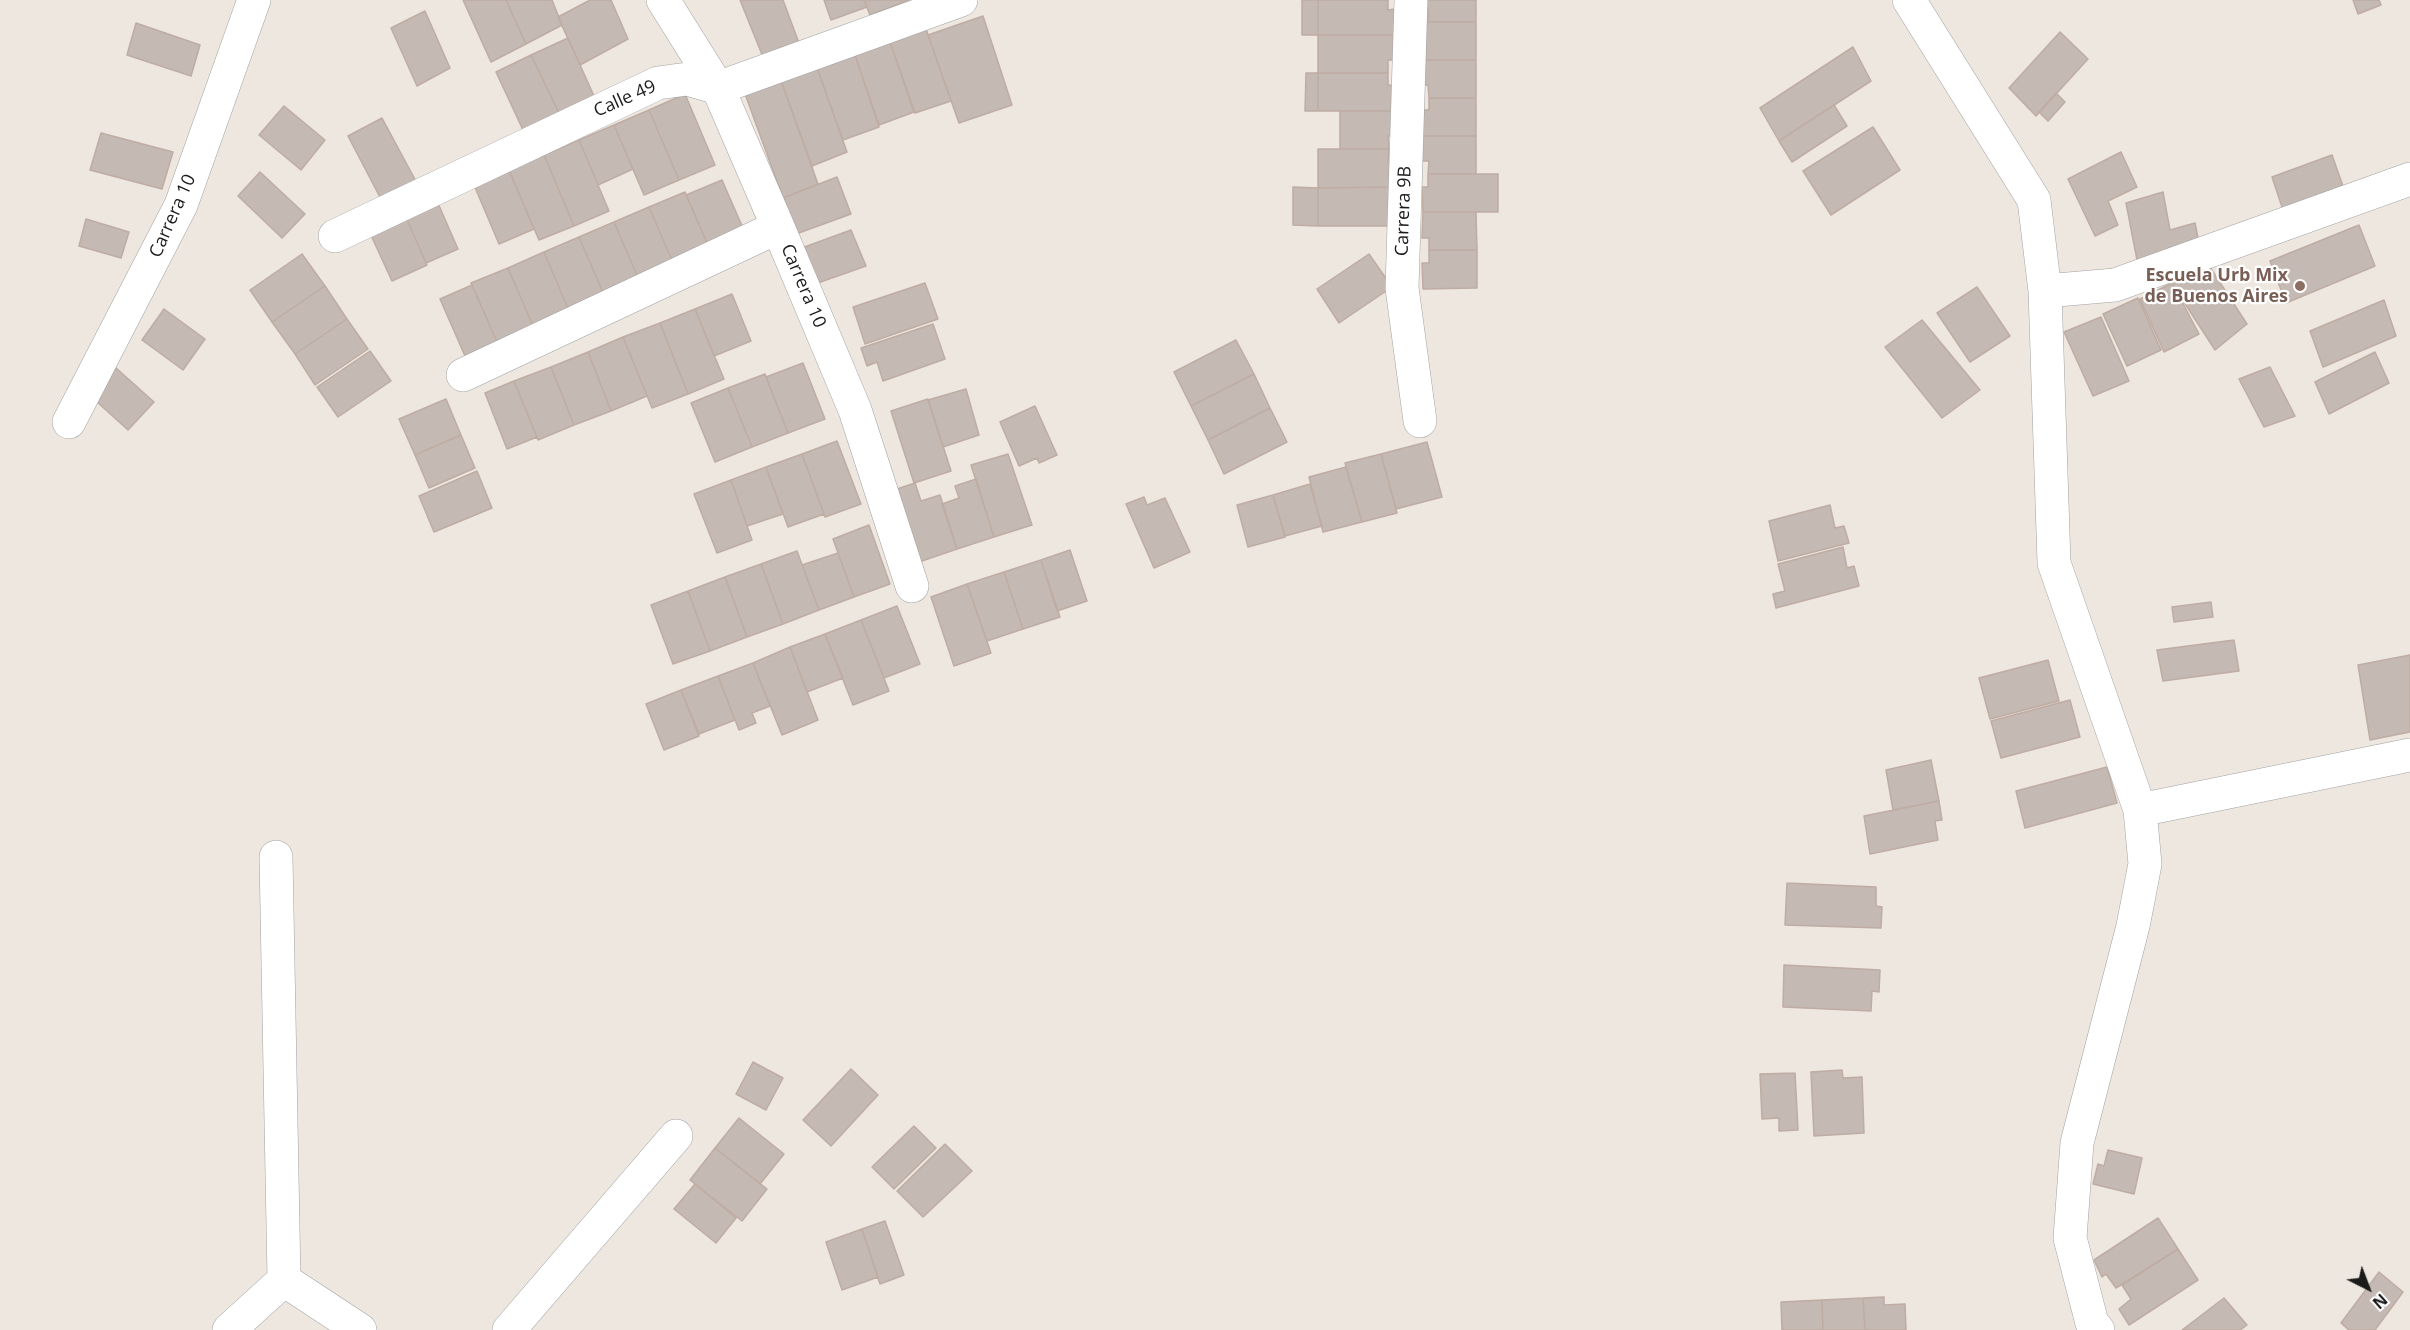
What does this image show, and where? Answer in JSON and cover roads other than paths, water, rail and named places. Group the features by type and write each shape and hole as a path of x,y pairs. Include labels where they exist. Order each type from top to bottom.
{"street":[{"name":"Carrera 10","path":"69,422 182,206 254,0"},
{"name":"Carrera 10","path":"663,0 718,88 778,227 855,410 912,586"},
{"path":"718,88 961,0"},
{"name":"Carrera 9B","path":"1411,0 1402,288 1420,421"},
{"path":"1909,0 2034,200 2045,291 2054,563 2140,810 2145,864 2133,926 2077,1143 2070,1238 2092,1323 2098,1330"},
{"name":"Calle 49","path":"335,236 658,82 687,79 718,88"},
{"path":"2045,291 2115,285 2410,179"},
{"path":"464,375 778,227"},
{"path":"2140,810 2410,755"},
{"path":"229,1330 284,1280 276,857"},
{"path":"509,1330 676,1136"},
{"path":"284,1280 360,1330"}],"place":[{"name":"Escuela Urb Mix de Buenos Aires","path":"2300,286"}]}
